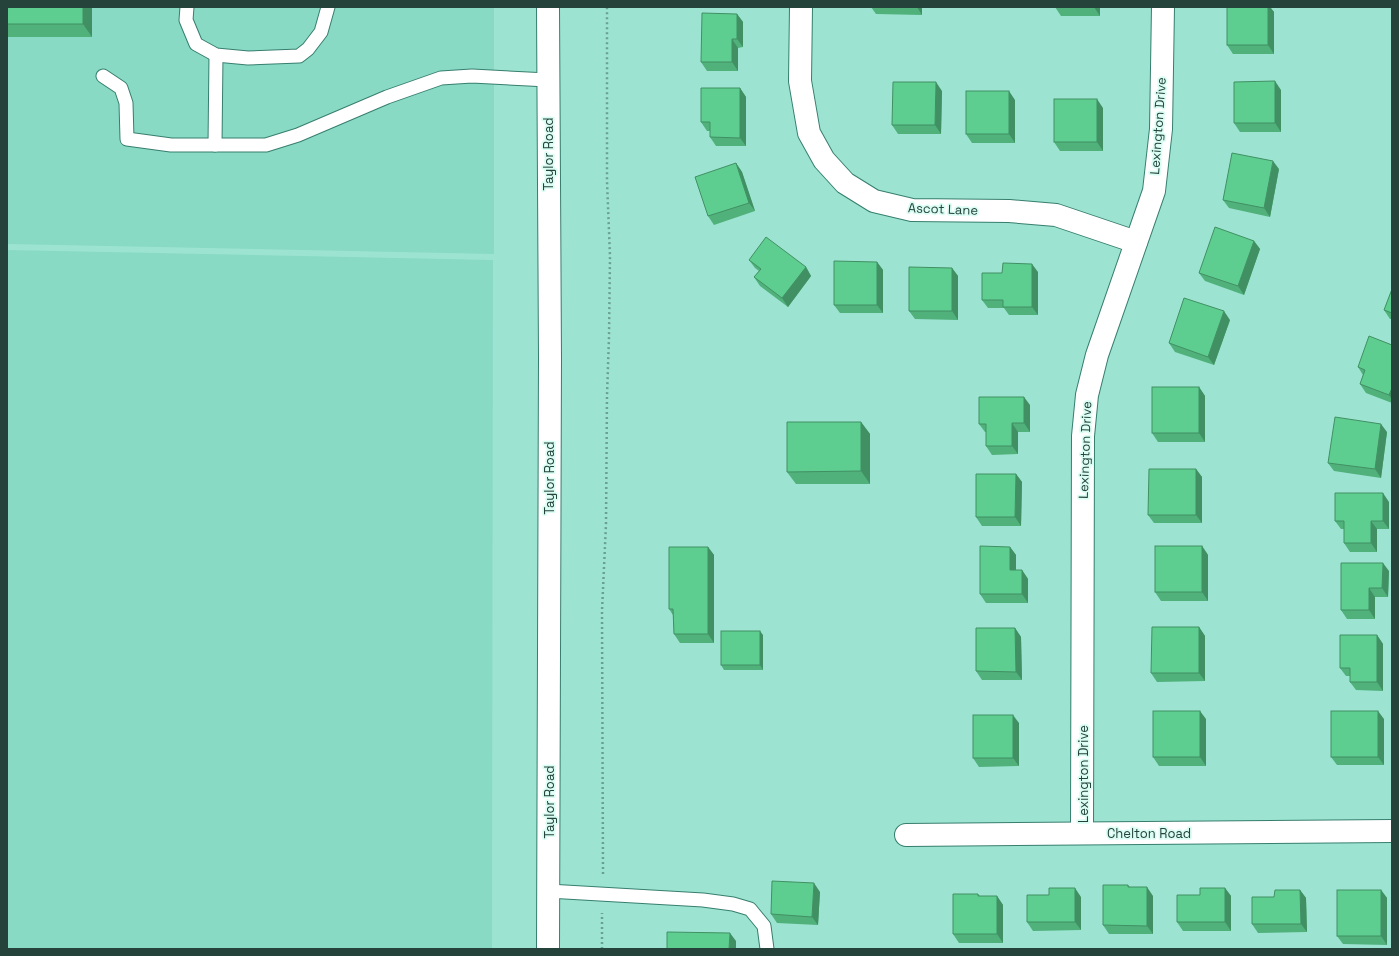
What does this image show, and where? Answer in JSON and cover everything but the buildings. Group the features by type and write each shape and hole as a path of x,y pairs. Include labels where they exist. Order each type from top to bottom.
{"street":[{"name":"Taylor Road","path":"548,7 550,358 548,949"},
{"name":"Ascot Lane","path":"801,7 800,81 809,133 824,160 845,183 874,200 912,210 1009,211 1056,215 1136,242"},
{"name":"Lexington Drive","path":"1082,833 1083,436 1087,395 1097,355 1154,191 1161,129 1163,7"},
{"name":"Chelton Road","path":"906,835 1392,831"}],"lane":[{"path":"187,7 186,20 196,44 216,55 248,58 299,56 308,49 321,32 328,7"},
{"path":"215,145 216,55"},
{"path":"102,76 121,88 126,103 127,139 172,145 266,145 298,135 387,97 441,78 472,76 548,80"},
{"path":"548,891 703,900 733,904 750,909 764,926 767,949"}],"path":[{"path":"602,949 602,611 606,524 610,257 607,181 608,7"}],"shaded area":[{"path":"7,7 494,7 494,254 7,244"},
{"path":"7,250 493,260 492,949 7,949"}]}
